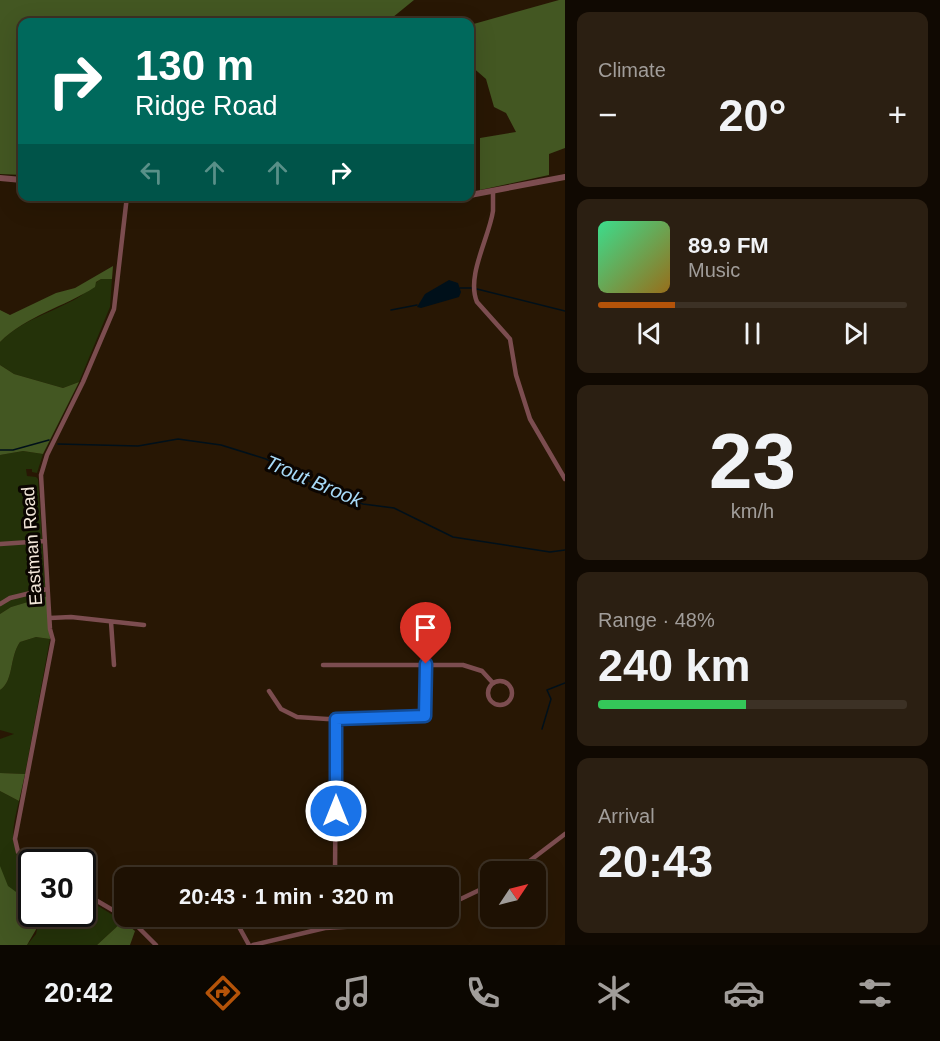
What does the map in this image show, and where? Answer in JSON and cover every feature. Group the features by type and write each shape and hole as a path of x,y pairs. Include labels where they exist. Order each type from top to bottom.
{"street":[{"path":"474,195 565,177"},
{"path":"0,178 18,180"},
{"path":"493,192 493,212 475,278 474,295 477,302 510,339 516,375 530,419 565,479"},
{"name":"Eastman Road","path":"18,852 15,839 53,640 47,589 41,475 47,455 84,382 114,309 126,201"},
{"path":"0,544 45,541"},
{"path":"0,604 10,598 47,589"},
{"path":"50,618 71,617 144,625"},
{"path":"111,622 114,665"},
{"path":"268,691 274,703 292,716 336,719 425,716 426,664"},
{"path":"323,665 464,665 478,669 493,683"},
{"path":"501,681 509,685 512,693 509,702 498,705 490,700 488,692 493,683 501,681"},
{"path":"335,867 336,719"},
{"path":"529,861 565,834"},
{"path":"459,900 480,890"},
{"path":"96,900 133,922 156,945"},
{"path":"240,927 251,945 333,927"}],"green space":[{"path":"0,0 414,0 392,18 18,18 18,175 0,174"},
{"path":"565,0 565,148 549,154 549,175 480,190 480,138 516,132 506,113 494,107 486,79 474,68 474,24"},
{"path":"113,266 112,279 101,279 96,282 95,287 33,318 0,342 0,310 10,315 56,293 75,288"},
{"path":"101,279 112,279 110,307 79,382 63,388 14,374 0,365 0,342 9,334 28,322 69,303"},
{"path":"0,365 14,374 63,388 79,382 43,454 23,451 0,455"},
{"path":"23,451 43,454 37,473 32,472 32,469 26,469 27,476 38,479 46,597 11,607 0,614 0,455"},
{"path":"48,596 50,639 36,637 20,642 14,655 10,675 0,690 0,614 11,607"},
{"path":"36,637 50,639 25,774 0,773 0,739 14,734 0,730 0,690 10,675 14,655 20,642"},
{"path":"0,773 25,774 19,801 0,791"},
{"path":"0,791 19,801 13,837 18,853 18,927 34,927 0,945"},
{"path":"0,866 8,886 18,893 18,927 37,927 27,945 0,945"},
{"path":"96,905 114,916 114,927 116,927 97,945 27,945 36,934 38,927 96,927"},
{"path":"116,927 130,927 135,931 130,945 97,945"}],"water":[{"path":"449,280 458,283 461,292 459,297 421,308 417,307 425,294"}],"waterway":[{"path":"460,288 471,288"},
{"path":"477,289 565,311"},
{"path":"391,310 417,305"},
{"name":"Trout Brook","path":"58,444 138,446 178,439 221,445 266,459 324,489 363,504 394,508 453,537 550,552 565,550"},
{"name":"Trout Brook","path":"0,450 13,450 49,440"},
{"path":"542,729 551,699 547,690 565,683"}],"route":[{"path":"336,811 336,719 425,716 426,664"}]}
